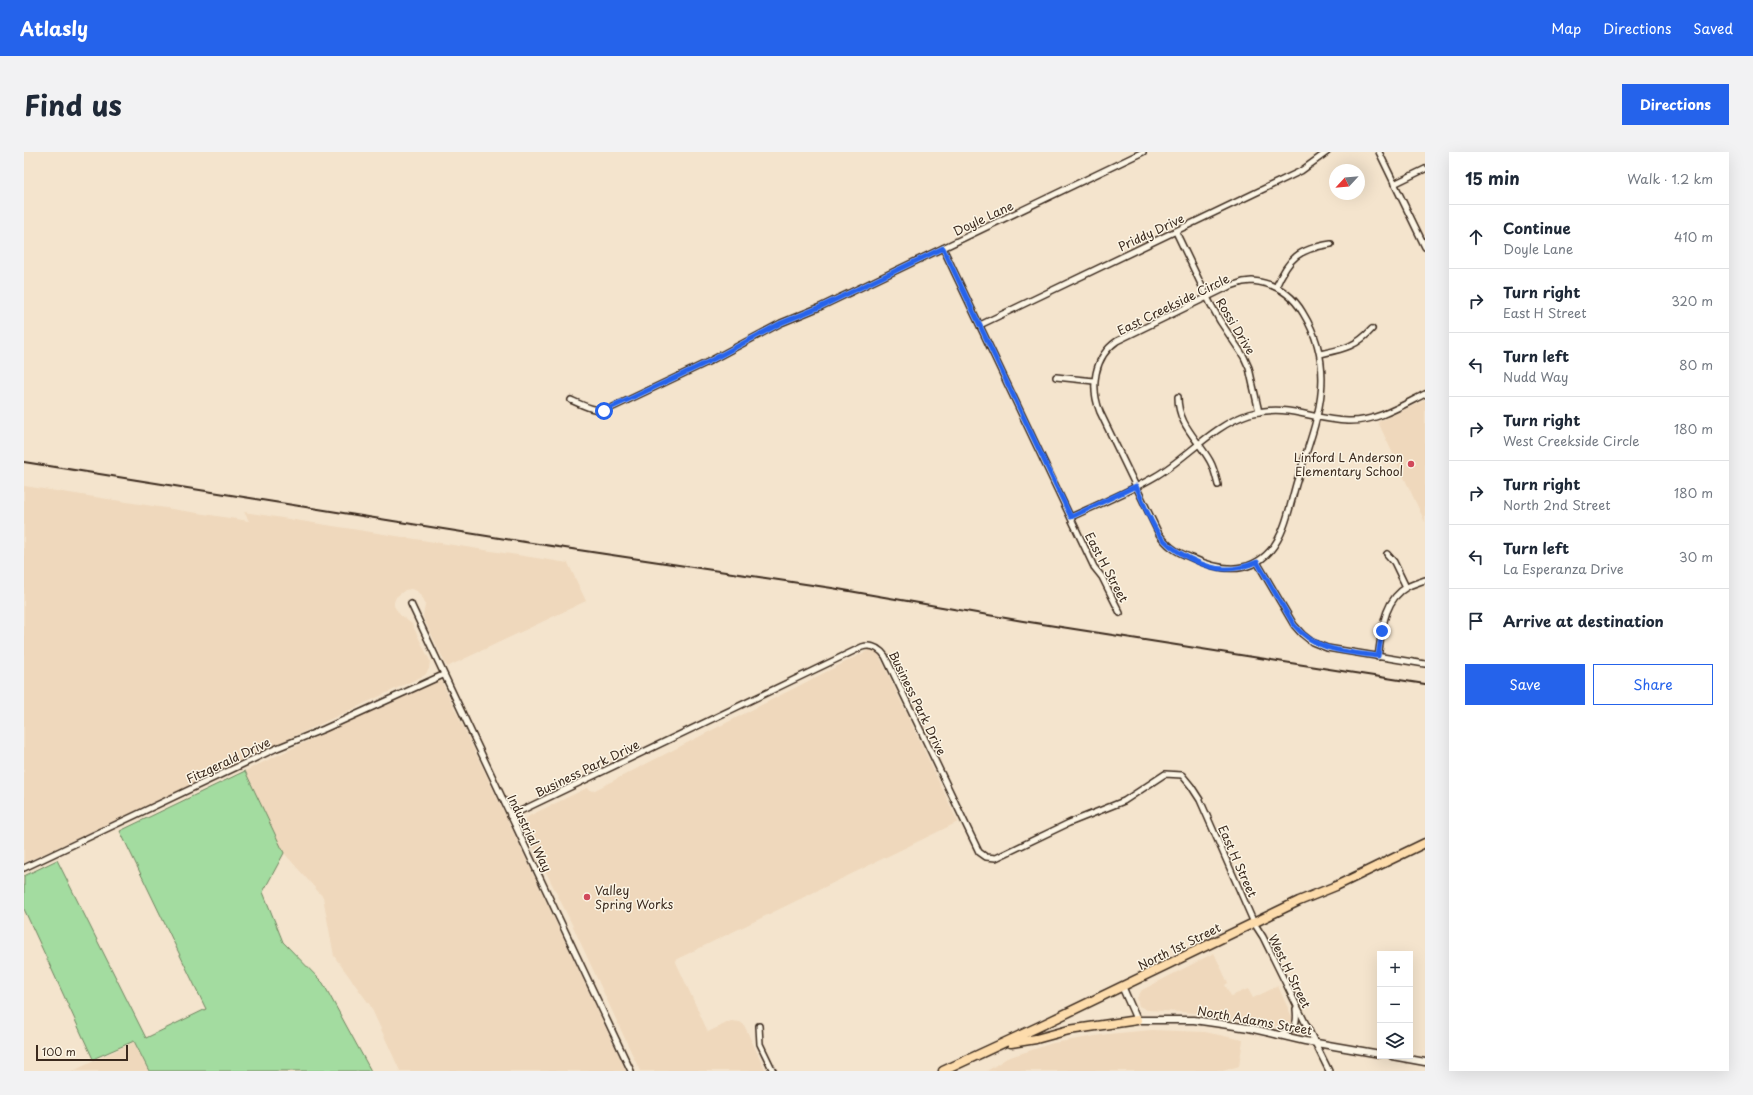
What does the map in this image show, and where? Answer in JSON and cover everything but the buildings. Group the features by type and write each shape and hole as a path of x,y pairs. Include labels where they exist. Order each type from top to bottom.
{"main road":[{"name":"North 1st Street","path":"947,1070 1425,843"},
{"path":"1000,1045 1036,1039 1069,1030 1138,1020"}],"street":[{"name":"Doyle Lane","path":"571,400 597,410 604,411 610,409 714,359 781,323 820,307 1142,152"},
{"name":"Priddy Drive","path":"980,324 1176,232 1301,171 1327,152"},
{"path":"1379,152 1425,247"},
{"path":"1394,184 1425,169"},
{"name":"Rossi Drive","path":"1176,232 1220,321 1244,356 1249,368 1259,412"},
{"path":"1276,286 1284,269 1296,256 1307,249 1331,244"},
{"name":"East H Street","path":"943,248 980,324 1003,378 1094,567 1102,576 1120,613"},
{"name":"East Creekside Circle","path":"1243,282 1262,282 1276,286 1293,298 1313,330 1320,354 1323,380 1317,415 1280,535 1270,552 1257,562 1241,568 1216,568 1178,552 1158,534 1096,403 1094,381 1099,364 1112,345 1126,336 1228,287 1243,282"},
{"path":"1320,354 1354,345 1363,340 1372,329"},
{"path":"1056,377 1094,381"},
{"path":"1071,517 1164,471 1226,424 1259,412 1282,410 1347,421 1369,419 1384,414 1425,394"},
{"path":"1178,397 1178,405 1182,419 1189,432 1210,461 1218,485"},
{"path":"1387,554 1394,562 1406,587"},
{"path":"1257,562 1288,615 1302,634 1317,644 1327,648 1425,664"},
{"path":"1378,656 1384,619 1393,599 1406,587 1425,580"},
{"name":"Industrial Way","path":"411,604 443,675 631,1071"},
{"name":"Business Park Drive","path":"510,816 866,646 877,648 885,656 979,852 986,857 996,858 1069,823 1113,806 1124,801 1161,776 1174,773"},
{"name":"Fitzgerald Drive","path":"24,868 277,748 324,729 443,675"},
{"name":"East H Street","path":"1174,773 1182,775 1200,800 1254,923"},
{"name":"West H Street","path":"1254,923 1263,937 1329,1071"},
{"path":"1122,986 1138,1020"},
{"path":"1278,1035 1291,1030 1296,1024 1296,1006"},
{"name":"North Adams Street","path":"1138,1020 1194,1020 1249,1028 1278,1035 1377,1053"},
{"path":"759,1026 760,1044 773,1071"},
{"path":"1408,1059 1425,1062"}],"shaded area":[{"name":"Linford L Anderson Elementary School","path":"1425,400 1425,522 1378,422"},
{"path":"24,486 249,521 244,512 568,563 586,601 447,667 424,619 424,600 417,591 411,589 405,590 396,597 394,606 400,615 412,624 430,661 429,669 425,675 24,863"},
{"path":"869,650 877,651 958,822 675,960 708,1032 731,1021 740,1022 744,1025 766,1071 640,1071 569,918 526,832 524,821 529,816 587,788 593,791"},
{"path":"441,680 626,1071 400,1071 370,1005 334,956 323,897 284,853 245,771 343,724"},
{"path":"1214,953 1228,983 1225,985 1231,996 1248,989 1253,998 1278,986 1292,1017 1293,1021 1291,1025 1285,1027 1196,1013 1147,1010 1139,1006 1137,998 1142,990"},
{"path":"1152,1030 1205,1032 1243,1040 1239,1066 1223,1071 987,1071 1007,1058 1053,1043 1108,1034"},
{"path":"134,1042 148,1071 73,1071"}],"green space":[{"path":"245,771 284,853 263,892 283,942 323,983 371,1071 149,1071 134,1041 93,1059 24,909 24,876 57,860 146,1038 206,1009 120,831"}],"railway":[{"path":"24,462 525,542 832,588 1023,621 1425,684"}],"place":[{"name":"Linford L Anderson Elementary School","path":"1411,464"},
{"name":"Valley Spring Works","path":"587,897"}],"route":[{"path":"604,411 708,362 781,323 820,307 943,248 980,324 1003,378 1071,517 1136,486 1158,534 1178,552 1216,568 1241,568 1257,562 1294,625 1312,642 1327,648 1378,656 1382,631"}]}
